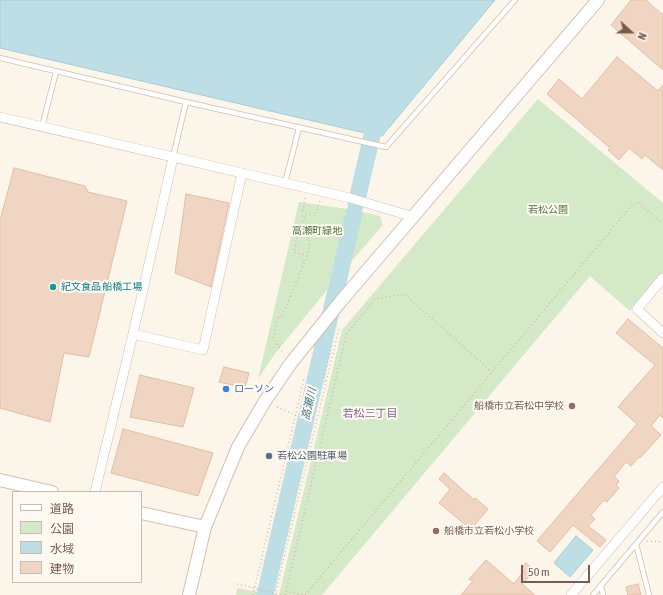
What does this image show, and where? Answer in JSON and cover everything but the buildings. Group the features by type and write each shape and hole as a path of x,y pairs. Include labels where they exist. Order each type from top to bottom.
{"street":[{"path":"189,595 205,527 238,447 252,421 290,363 341,301 598,0"},
{"path":"0,117 350,198 414,217"},
{"path":"94,491 133,334 173,158"},
{"path":"133,334 203,350 242,173"},
{"path":"663,278 637,309 663,333"},
{"path":"0,480 48,491"},
{"path":"571,595 663,487"},
{"path":"142,512 205,527"}],"lane":[{"path":"0,58 386,147 515,0"},
{"path":"42,127 56,72"},
{"path":"173,158 186,102"},
{"path":"285,183 299,128"},
{"path":"593,595 663,512"},
{"path":"638,542 649,595"},
{"path":"601,586 603,595"}],"path":[{"path":"305,198 303,210 305,214 298,232 294,252 307,256"},
{"path":"305,214 315,216 320,201"},
{"path":"286,591 306,595 633,204 639,203 663,224"},
{"path":"282,351 273,339 278,316 282,317 307,256 310,241 300,230"},
{"path":"285,595 346,335 375,299 404,294 492,372"},
{"path":"325,382 328,380 339,328"},
{"path":"275,594 325,382 324,379 332,343"},
{"path":"253,595 304,379"},
{"path":"277,407 296,415"},
{"path":"638,542 663,542"},
{"path":"237,584 282,595"}],"green space":[{"name":"若松公園","path":"538,99 663,203 663,272 630,311 590,276 322,595 279,595 342,330"},
{"name":"高瀬町緑地","path":"299,202 347,209 327,290 274,355 258,379"},
{"name":"高瀬町緑地","path":"362,212 380,216 383,225 349,264"},
{"path":"237,588 258,592 257,595 236,595"}],"water":[{"path":"0,0 495,0 382,136 0,48"},
{"path":"576,536 593,550 570,577 554,563"}],"waterway":[{"name":"高瀬川","path":"356,204 377,114"},
{"name":"高瀬川","path":"265,595 354,213"}],"place":[{"name":"紀文食品 船橋工場","path":"53,287"},
{"name":"ローソン","path":"226,389"},
{"name":"船橋市立若松中学校","path":"572,406"},
{"name":"若松公園駐車場","path":"269,456"},
{"name":"船橋市立若松小学校","path":"436,531"}],"district":[{"name":"若松三丁目","path":"370,414"}]}
